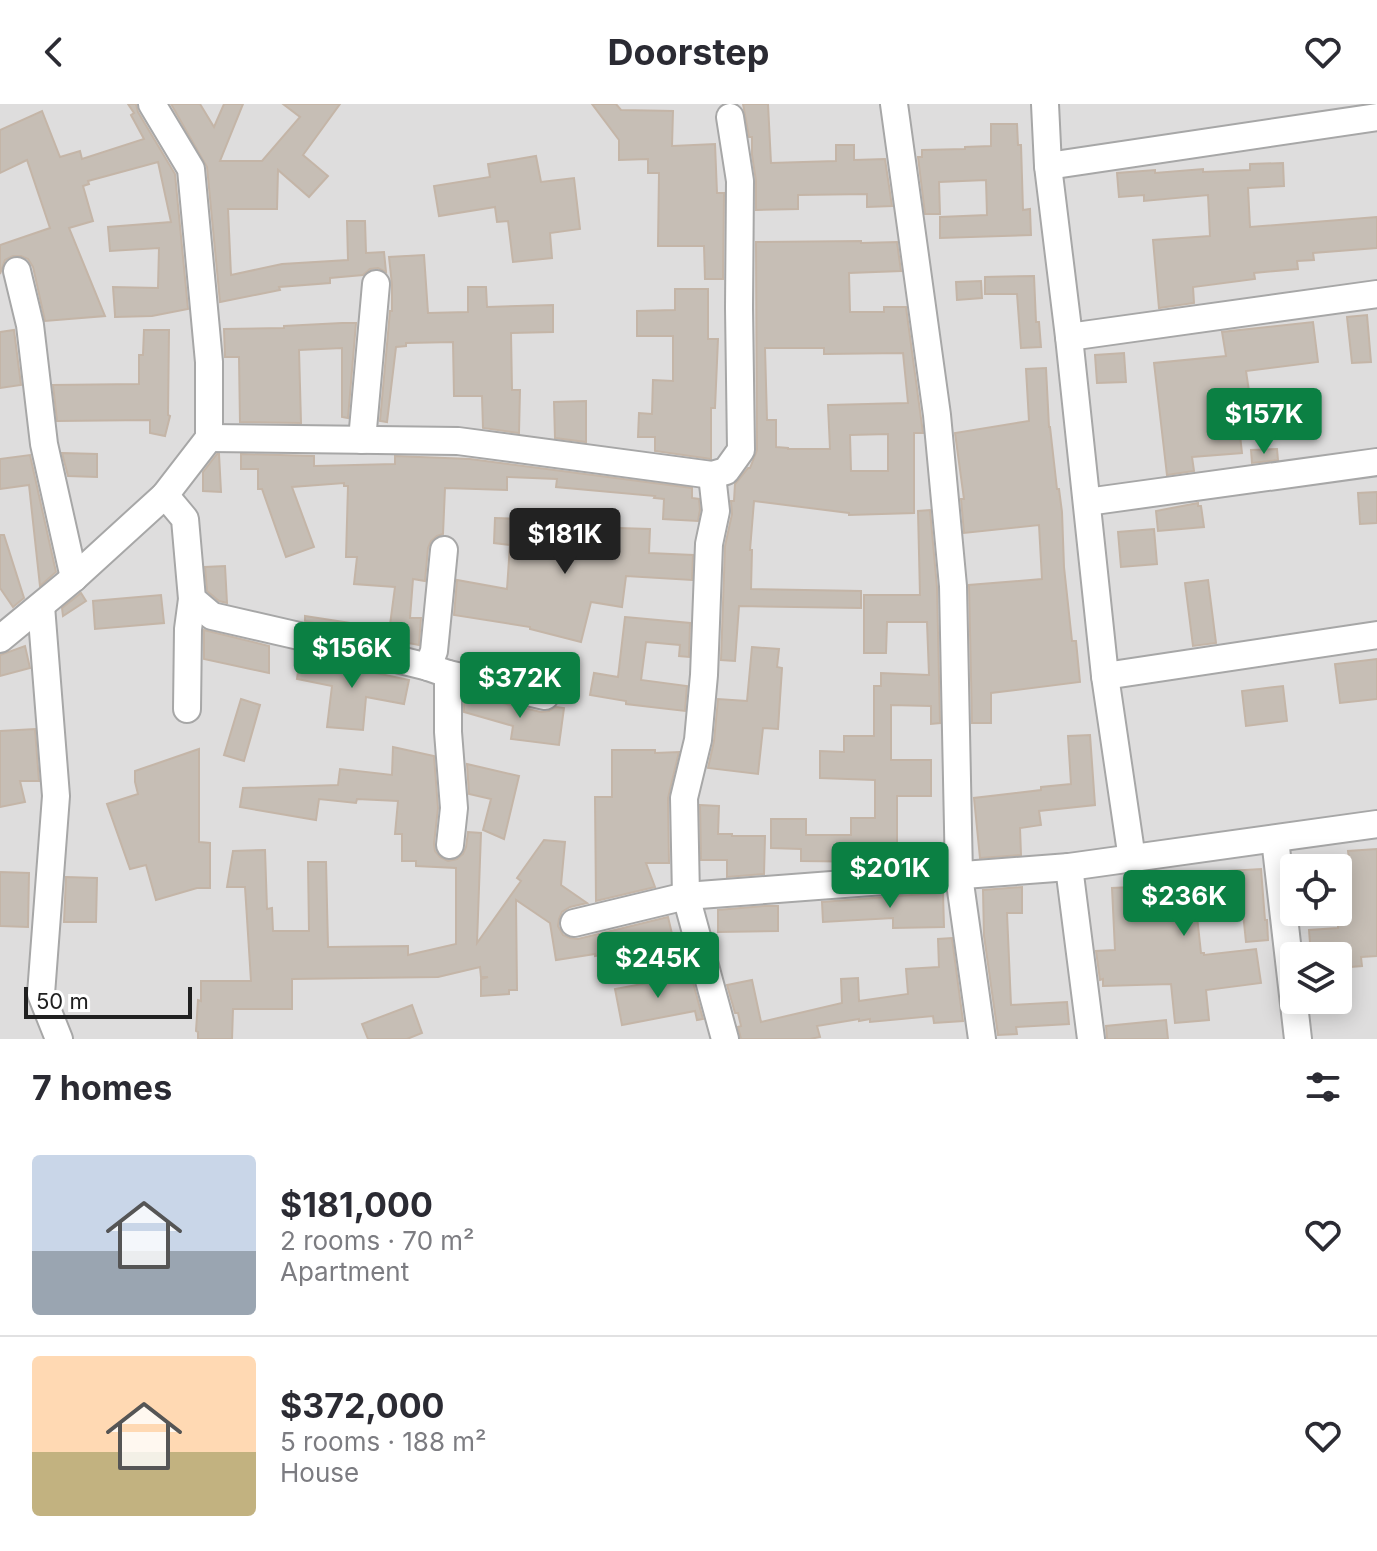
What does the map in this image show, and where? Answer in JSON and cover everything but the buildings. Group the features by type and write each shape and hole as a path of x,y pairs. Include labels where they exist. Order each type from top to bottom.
{"street":[{"path":"3,628 41,606 165,495 209,438 209,362 191,169 152,104"},
{"path":"894,104 937,415 953,586 959,876 982,1039"},
{"path":"1045,104 1048,166 1105,676 1132,859"},
{"path":"209,438 458,441 712,475 726,471 741,450 740,181 730,117"},
{"path":"1048,166 1377,117"},
{"path":"17,271 30,325 44,444 74,578"},
{"path":"362,440 376,284"},
{"path":"1069,337 1377,294"},
{"path":"1087,502 1377,462"},
{"path":"712,475 716,511 709,544 704,675 698,740 684,798 686,896 725,1039"},
{"path":"165,495 185,519 192,599 188,629 187,709"},
{"path":"444,550 434,651 448,732 454,808 450,845"},
{"path":"192,599 212,616 545,696"},
{"path":"41,606 56,796 41,994 59,1039"},
{"path":"1105,676 1377,635"},
{"path":"574,923 686,896 1069,867 1377,824"},
{"path":"1275,839 1298,1039"},
{"path":"1069,867 1091,1039"}],"shaded area":[{"path":"0,104 1377,104 1377,1039 0,1039"}]}
